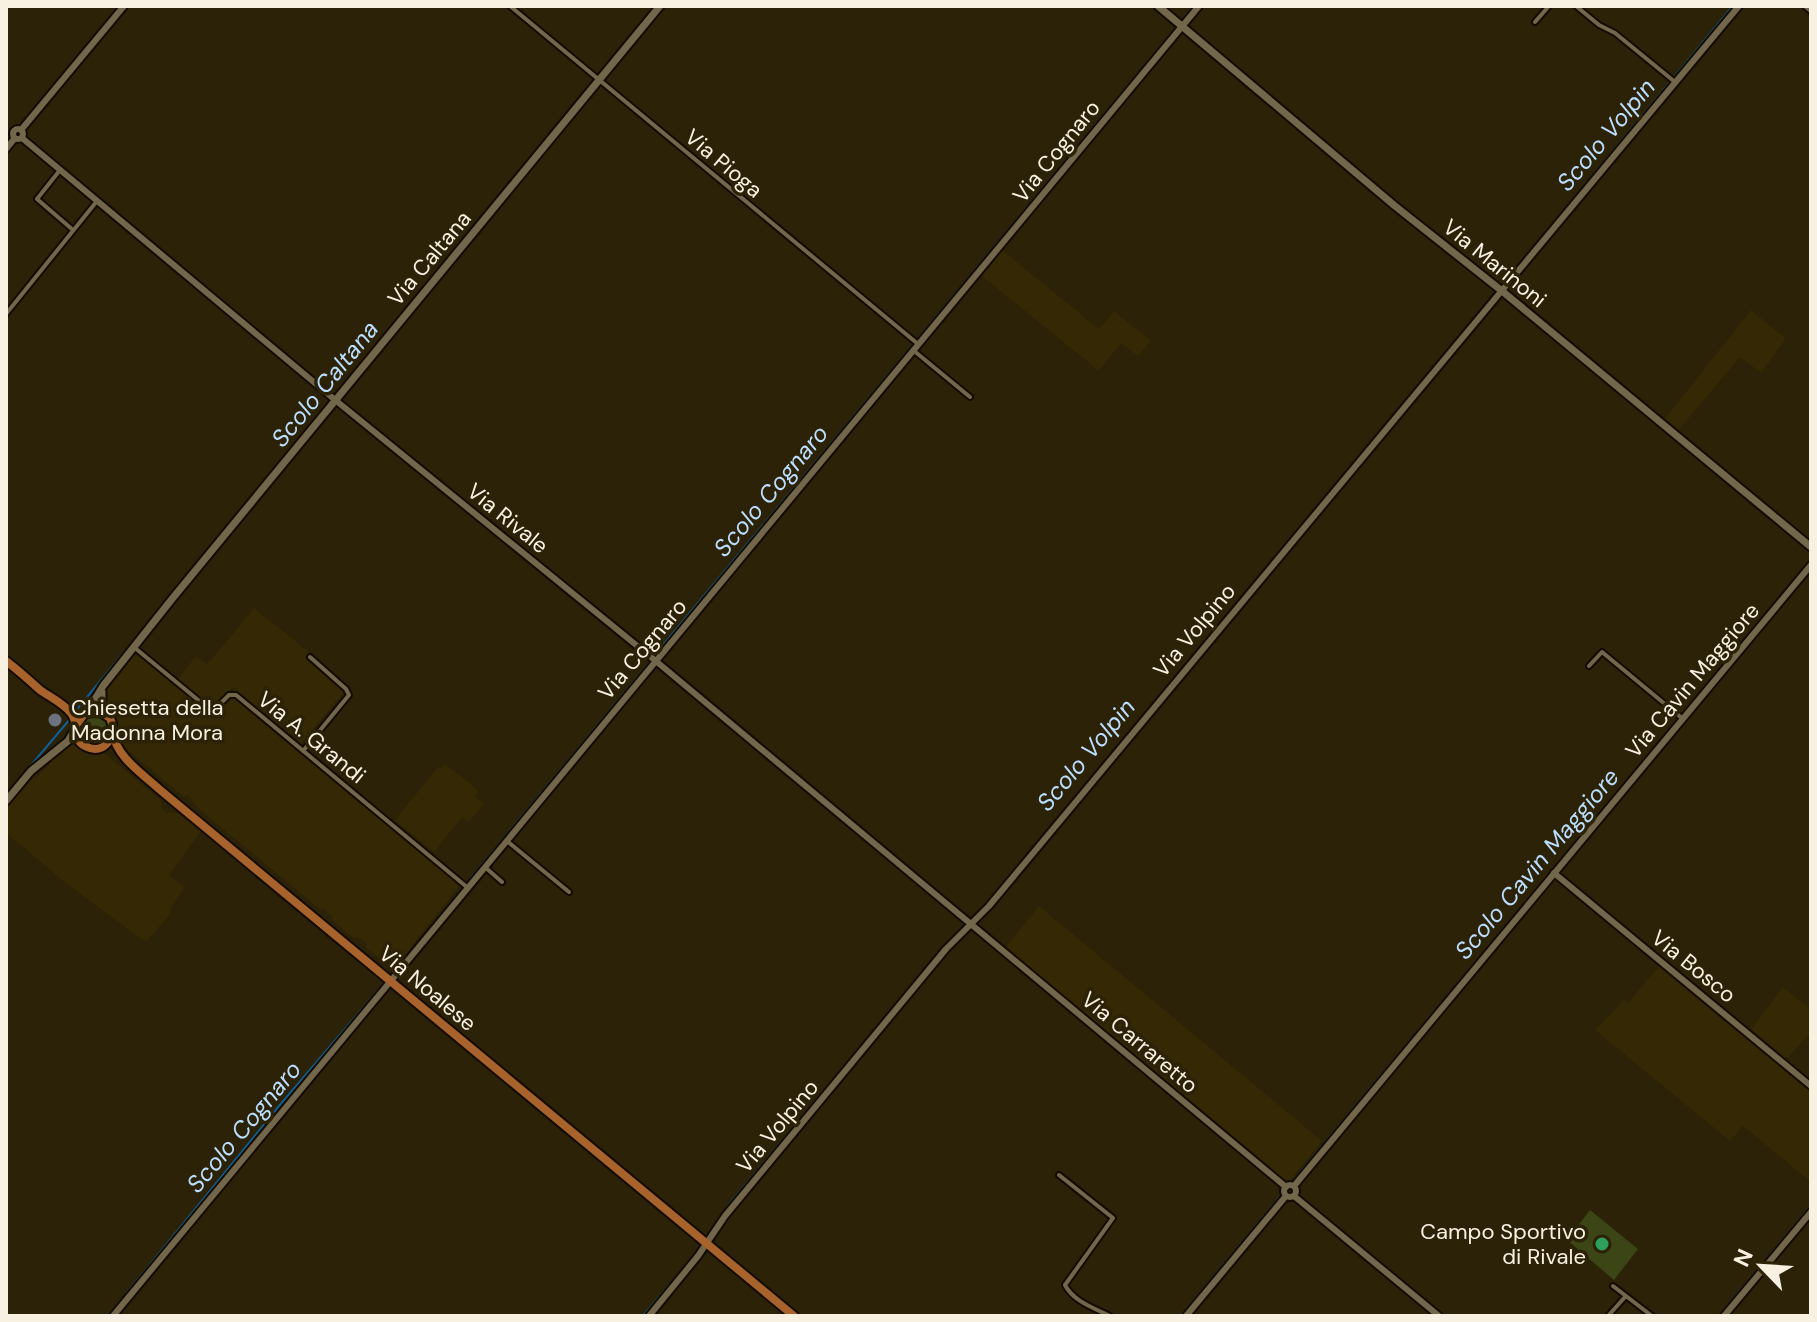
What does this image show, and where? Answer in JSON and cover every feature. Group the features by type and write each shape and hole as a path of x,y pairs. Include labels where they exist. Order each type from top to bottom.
{"main road":[{"name":"Via Caltana","path":"87,712 133,647 333,399 660,6"},
{"name":"Via Marinoni","path":"1158,6 1389,201 1811,547"},
{"path":"6,661 70,712 77,738 83,745"},
{"path":"106,683 102,703 108,716"},
{"path":"58,702 87,712 98,710 108,716"},
{"path":"6,801 31,771 58,749 87,712"},
{"name":"Via Noalese","path":"108,716 113,724 114,740 126,758"},
{"path":"97,748 107,744 113,733"},
{"path":"58,749 72,743 83,745"},
{"name":"Via Noalese","path":"83,745 114,751 126,758 794,1316"}],"street":[{"path":"6,149 124,6"},
{"name":"Via Pioga","path":"510,6 916,347 970,397"},
{"name":"Via Cognaro","path":"113,1316 1199,6"},
{"path":"1535,22 1549,6"},
{"path":"1576,6 1673,80"},
{"name":"Via Volpino","path":"649,1316 743,1194 946,949 1502,291 1673,80 1739,6"},
{"path":"1806,6 1811,10"},
{"name":"Via Rivale","path":"6,124 333,399 655,661 969,923"},
{"path":"60,170 37,199 73,230"},
{"path":"6,314 97,200"},
{"name":"Via Cavin Maggiore","path":"1290,1186 1554,873 1680,717 1811,565"},
{"name":"Via A. Grandi","path":"133,647 209,709 215,709 232,694 468,888"},
{"path":"1589,666 1602,652 1680,717"},
{"path":"303,751 349,695 310,657"},
{"path":"507,841 569,892"},
{"path":"485,867 502,882"},
{"name":"Via Bosco","path":"1554,873 1811,1086"},
{"name":"Via Carraretto","path":"969,923 1290,1186"},
{"path":"1059,1175 1113,1218 1065,1285 1079,1300 1110,1316"},
{"path":"1186,1316 1290,1196 1296,1191 1290,1186 1284,1192 1290,1196 1439,1316"},
{"path":"1724,1316 1811,1212"},
{"path":"1613,1286 1652,1316"},
{"path":"1608,1316 1625,1297"}],"shaded area":[{"path":"1002,250 1099,329 1114,311 1151,341 1138,356 1121,343 1099,371 982,276"},
{"path":"1751,310 1785,338 1782,344 1761,373 1740,357 1677,432 1664,420"},
{"path":"254,608 309,652 305,658 345,691 301,743 233,687 212,707 177,680 196,656 207,665"},
{"path":"135,653 214,717 233,698 452,876 459,886 394,969 199,809 187,794 184,797 118,742 115,721 104,698 109,685"},
{"path":"77,744 102,751 161,800 162,809 167,813 176,812 202,830 169,875 184,887 171,913 146,942 67,884 6,833 6,808 63,749"},
{"path":"445,764 479,791 475,797 484,804 469,822 462,817 434,852 395,820 438,767"},
{"path":"1039,906 1322,1141 1288,1183 1004,949"},
{"path":"1660,965 1811,1091 1811,1182 1743,1126 1730,1141 1595,1030 1624,1000 1628,1003"},
{"path":"1783,987 1811,1010 1811,1032 1787,1058 1780,1056 1750,1031"}],"green space":[{"path":"95,714 101,715 109,723 109,735 101,743 95,744 89,743 81,735 80,729 81,723 89,715"},
{"name":"Campo Sportivo di Rivale","path":"1590,1210 1638,1249 1614,1280 1567,1240"}],"waterway":[{"name":"Scolo Caltana","path":"647,16 655,6"},
{"name":"Scolo Cognaro","path":"1184,18 1194,6"},
{"name":"Scolo Volpin","path":"1503,284 1733,6"},
{"name":"Scolo Cognaro","path":"917,340 1176,28"},
{"path":"6,144 11,138 11,130"},
{"name":"Scolo Volpin","path":"986,904 1495,294"},
{"name":"Scolo Cognaro","path":"654,656 913,345"},
{"name":"Scolo Cavin Maggiore","path":"1293,1181 1805,567"},
{"name":"Scolo Caltana","path":"78,708 164,604"},
{"name":"Scolo Cognaro","path":"470,879 650,662"},
{"name":"Scolo Caltana","path":"6,795 70,719"},
{"name":"Scolo Cognaro","path":"396,970 462,889"},
{"name":"Scolo Volpin","path":"947,944 974,918"},
{"name":"Scolo Cognaro","path":"126,1294 279,1106 386,981"},
{"name":"Scolo Volpin","path":"707,1238 731,1202 884,1019"},
{"name":"Scolo Cavin Maggiore","path":"1181,1316 1280,1197"},
{"path":"1724,1310 1811,1206"},
{"name":"Scolo Volpin","path":"643,1316 699,1250"},
{"name":"Scolo Cognaro","path":"108,1316 123,1298"}],"place":[{"name":"Chiesetta della Madonna Mora","path":"55,720"},
{"name":"Campo Sportivo di Rivale","path":"1602,1244"}]}
